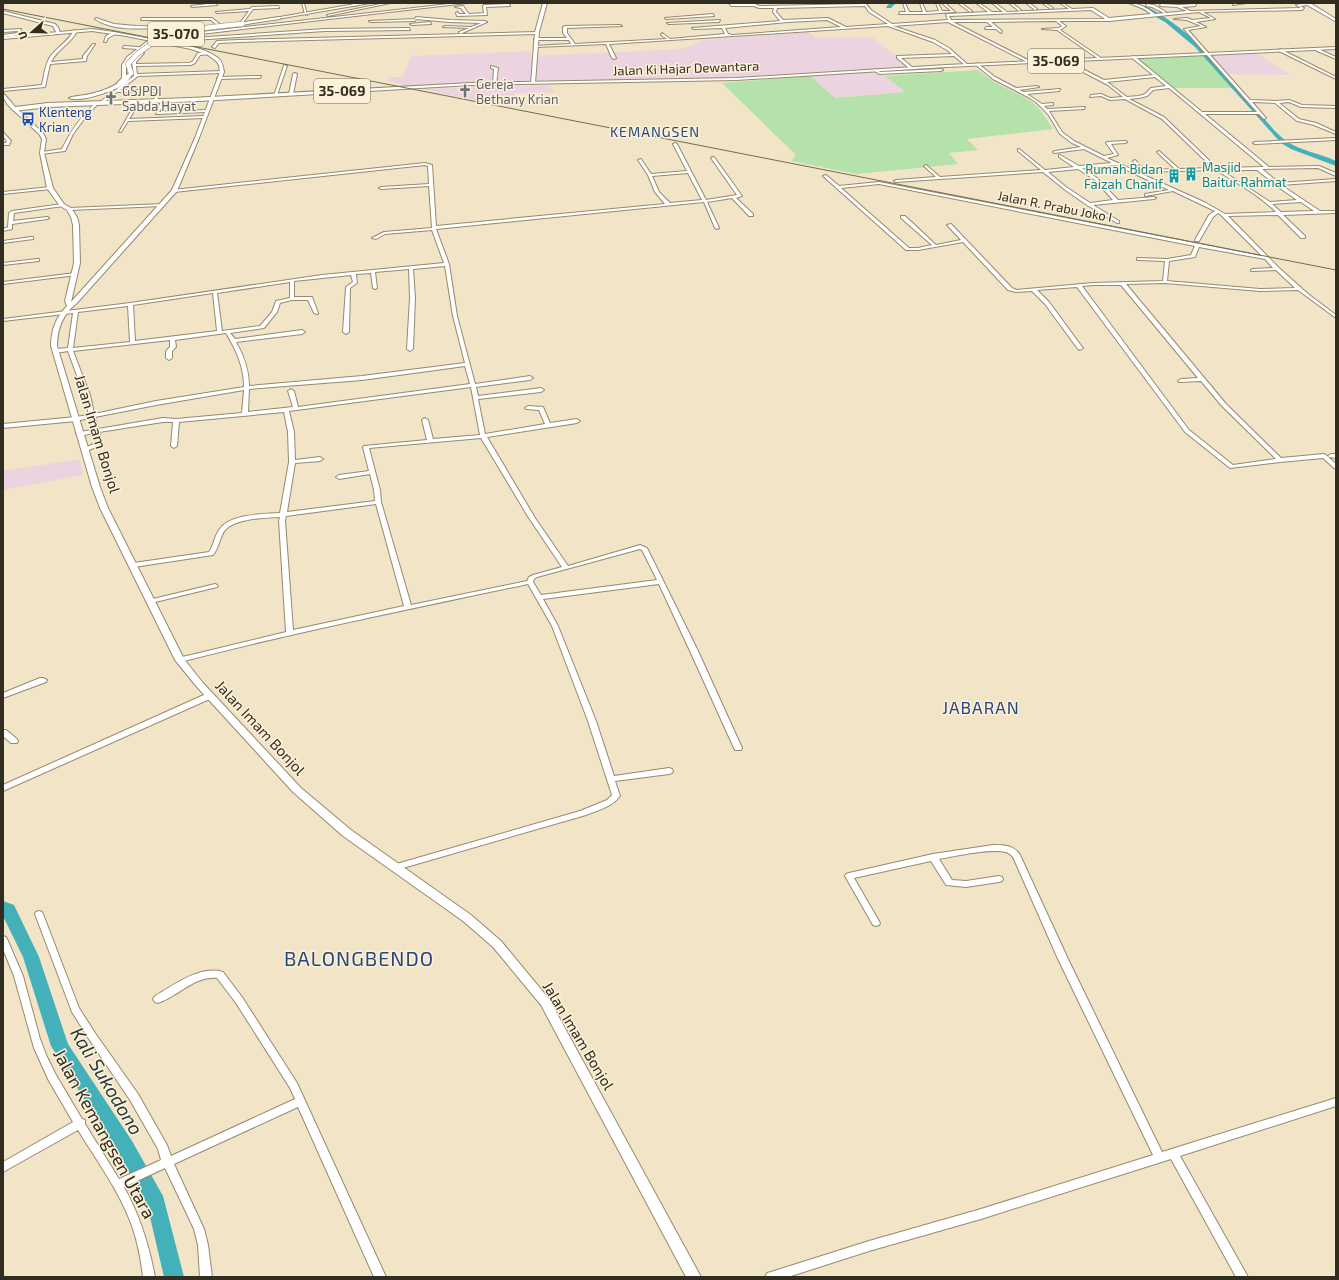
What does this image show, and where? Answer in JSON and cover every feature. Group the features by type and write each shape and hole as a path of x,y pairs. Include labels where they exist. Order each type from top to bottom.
{"main road":[{"name":"35-070","path":"63,98 91,96 118,85 128,78 131,73 128,64 131,59 142,49 155,41 192,30 281,19 368,3"},
{"path":"533,83 537,32 545,3"},
{"path":"3,37 75,31 116,33 192,48 210,54 218,60 221,65 222,72 174,191 74,302 70,309"},
{"name":"35-069","path":"1205,53 1336,48"},
{"name":"Jalan Ki Hajar Dewantara","path":"878,71 916,67 1133,58 1205,53"},
{"name":"Jalan Ki Hajar Dewantara","path":"211,98 493,84 711,80 901,70 916,67 931,69 946,66"},
{"name":"Jalan Ki Hajar Dewantara","path":"14,109 38,106 493,84"},
{"path":"3,94 14,109 41,133 44,139 42,153 50,188 62,205 69,209"},
{"path":"3,105 16,102"},
{"name":"Jalan Imam Bonjol","path":"69,209 74,217 76,225 75,274 68,301 70,309 55,328 54,337 56,351 79,434 104,508 134,565 180,660 209,696 297,790 327,817 467,918 498,944 544,1002 568,1043 694,1277"}],"street":[{"path":"166,38 206,27 242,23 254,3"},
{"path":"303,3 306,14"},
{"path":"350,3 356,5"},
{"path":"166,38 191,31 281,19 314,17 389,3"},
{"path":"413,3 420,9"},
{"path":"433,3 436,8"},
{"path":"436,8 466,3"},
{"path":"921,3 925,13"},
{"path":"937,3 941,12"},
{"path":"943,3 954,12"},
{"path":"960,3 971,11"},
{"path":"977,3 991,13"},
{"path":"993,3 1006,12 1052,8 1092,9 1109,20"},
{"path":"1010,3 1020,10"},
{"path":"1027,3 1036,9"},
{"path":"1043,3 1052,8"},
{"path":"1060,3 1071,9"},
{"path":"1130,3 1144,8 1156,15"},
{"path":"1234,4 1245,3"},
{"path":"536,46 654,41 927,22 1109,20 1200,11 1303,9 1293,3"},
{"path":"192,6 215,4 218,9 215,10 215,12 278,7"},
{"path":"731,6 755,5 775,9 852,4 867,6 890,25 934,41 948,49 966,65"},
{"path":"904,4 908,13"},
{"path":"904,4 901,13 987,10"},
{"path":"1161,5 1178,6 1195,4"},
{"path":"1298,5 1307,4 1336,20"},
{"path":"457,13 458,15 486,14 484,6 509,5"},
{"path":"1147,5 1158,8 1169,14"},
{"path":"1178,6 1191,12"},
{"path":"400,7 404,10"},
{"path":"96,19 123,26 166,28 201,33 404,10 436,8 462,7 471,17 489,16 485,22 455,35"},
{"path":"810,7 818,11"},
{"path":"408,10 420,9"},
{"path":"404,36 416,19 420,9"},
{"path":"775,9 782,21"},
{"path":"1029,62 949,21 947,15 1071,9"},
{"path":"709,10 719,21 727,35"},
{"path":"1045,11 1055,20"},
{"path":"1192,21 1214,19 1200,11"},
{"path":"3,12 46,22 56,26 58,33"},
{"path":"666,18 713,15"},
{"path":"823,15 845,28"},
{"path":"1044,29 1060,29 1064,26 1047,15"},
{"path":"3,16 11,18 18,16"},
{"path":"314,17 325,30"},
{"path":"349,17 352,23 352,30"},
{"path":"368,18 389,17 485,22"},
{"path":"371,22 389,17"},
{"path":"142,19 212,19 219,25"},
{"path":"694,28 828,19"},
{"path":"1175,19 1187,19 1204,26 1186,29 1205,53 1264,118"},
{"path":"412,24 440,20"},
{"path":"1012,20 1016,25"},
{"path":"123,26 176,21 166,28"},
{"path":"669,23 719,21"},
{"path":"988,21 1001,32"},
{"path":"202,22 206,27"},
{"path":"574,45 565,33 565,27 620,26"},
{"path":"137,30 140,27"},
{"path":"445,27 474,27 486,30"},
{"path":"155,28 154,29 162,30"},
{"path":"856,28 862,32"},
{"path":"986,28 997,28"},
{"path":"236,29 243,36"},
{"path":"166,38 179,40 325,30 409,29"},
{"path":"1060,29 1058,30 1100,59"},
{"path":"3,31 20,30 19,34 3,37"},
{"path":"453,30 537,32"},
{"path":"3,90 44,86 50,59 62,46 72,39 75,31"},
{"path":"214,47 218,42 227,41 537,32"},
{"path":"106,41 107,37 116,33"},
{"path":"662,34 670,40"},
{"path":"536,39 569,39"},
{"path":"137,75 133,57 138,48 152,40"},
{"path":"654,41 657,47"},
{"path":"118,85 124,78 124,65 133,57 159,42"},
{"path":"607,43 614,58"},
{"path":"49,62 84,60 85,56 94,45"},
{"path":"132,45 143,45"},
{"path":"124,47 138,48"},
{"path":"1316,49 1336,58"},
{"path":"1280,50 1336,78"},
{"path":"134,65 191,64 199,54 210,54"},
{"path":"916,67 900,56 954,55"},
{"path":"923,59 936,58 934,56"},
{"path":"1133,58 1268,168"},
{"path":"1064,61 1103,81 1125,98 1163,118 1216,169 1236,180 1269,203 1303,237"},
{"path":"977,64 994,78 1024,93 1042,105 1062,135 1085,148 1106,156 1117,164 1221,213 1277,269 1336,317"},
{"path":"275,95 286,66"},
{"path":"492,67 496,68 493,84"},
{"path":"901,70 941,70"},
{"path":"42,153 64,150 71,134 86,114 137,75 222,72"},
{"path":"291,94 295,74"},
{"path":"1103,81 1155,76"},
{"path":"219,78 260,77"},
{"path":"320,92 321,82"},
{"path":"1016,89 1037,86"},
{"path":"1091,96 1101,96 1109,99 1143,96 1152,89 1169,87"},
{"path":"1024,93 1058,90"},
{"path":"116,91 158,91 156,101"},
{"path":"1031,97 1051,94"},
{"path":"163,101 157,114 205,114"},
{"path":"1249,101 1289,102 1301,106 1336,107"},
{"path":"120,131 138,102"},
{"path":"1276,102 1298,120 1318,125 1336,133"},
{"path":"1042,105 1052,104"},
{"path":"1046,110 1084,108"},
{"path":"1049,114 1080,113"},
{"path":"1202,113 1258,113"},
{"path":"127,120 205,114"},
{"path":"3,133 12,140 8,144 3,144"},
{"path":"1255,143 1336,139"},
{"path":"1106,156 1116,155 1108,143 1125,142"},
{"path":"675,144 705,201 716,228"},
{"path":"1055,152 1085,148"},
{"path":"1019,150 1088,204 1117,222"},
{"path":"1159,152 1178,170"},
{"path":"1060,156 1096,180 1117,202"},
{"path":"374,238 384,233 734,198 740,196 730,185 724,173 713,158"},
{"path":"640,160 650,175 657,192 668,204"},
{"path":"1135,161 1142,171"},
{"path":"174,191 426,164 430,165 434,229 447,264 455,316 476,398 483,436 532,518 566,568"},
{"path":"896,181 1044,171 1117,164"},
{"path":"926,166 939,178"},
{"path":"1133,171 1319,167 1336,175"},
{"path":"1258,168 1301,202 1318,212"},
{"path":"650,175 689,172"},
{"path":"825,176 908,249 918,249 964,241"},
{"path":"1278,184 1336,180"},
{"name":"Jalan R. Prabu Joko I","path":"839,187 881,183 1197,242 1266,259"},
{"path":"381,188 431,186"},
{"path":"3,193 50,188"},
{"path":"1142,195 1174,190"},
{"path":"734,198 751,215"},
{"path":"1088,204 1154,198"},
{"path":"1269,203 1301,202"},
{"path":"3,230 10,228 11,213 13,212 62,205"},
{"path":"69,209 162,205"},
{"path":"1139,259 1167,260 1193,256 1197,242 1211,216 1221,213 1292,214 1336,212"},
{"path":"903,217 935,246"},
{"path":"11,223 47,218"},
{"path":"949,226 1011,290 1034,290 1078,285 1165,282 1260,290 1300,289"},
{"path":"3,242 31,238"},
{"path":"3,264 37,260"},
{"path":"1165,282 1167,260"},
{"path":"3,320 70,309 130,304 353,273 447,264"},
{"path":"410,349 411,309 414,287 411,268"},
{"path":"1253,270 1277,269"},
{"path":"374,272 375,288"},
{"path":"346,332 348,287 354,284 353,273"},
{"path":"3,283 75,274"},
{"path":"292,281 292,299"},
{"path":"1123,284 1202,379 1245,427 1280,460"},
{"path":"1078,285 1189,434 1232,467 1280,460 1324,456 1336,467"},
{"path":"1034,290 1047,302 1080,348"},
{"path":"215,292 220,332"},
{"path":"56,351 172,339 262,327 266,320 277,310 278,302 292,299 310,298 316,313"},
{"path":"130,304 132,343"},
{"path":"70,309 70,350 92,414 99,444 84,450"},
{"path":"227,331 243,359 247,388 245,414"},
{"path":"233,341 302,332"},
{"path":"169,358 169,350 173,347 172,339"},
{"path":"3,426 75,417 247,388 362,378 468,364"},
{"path":"79,434 163,420 176,421 286,410 530,378"},
{"path":"1181,381 1202,379"},
{"path":"476,398 541,390"},
{"path":"291,391 296,408"},
{"path":"528,408 541,408 548,425"},
{"path":"286,410 291,432 292,462 282,514 290,633"},
{"path":"425,420 430,440"},
{"path":"174,446 176,421"},
{"path":"408,608 378,502 377,490 366,447 483,436 577,421"},
{"path":"292,462 320,459"},
{"path":"339,477 372,472"},
{"path":"134,565 209,554 213,552 220,531 227,525 251,518 378,502"},
{"path":"530,582 531,578 534,576 643,547 694,651 738,748"},
{"path":"180,660 356,617 408,608 530,582"},
{"path":"396,868 583,813 610,802 616,796 592,721 555,626 530,582"},
{"path":"539,597 660,582"},
{"path":"151,601 215,586"},
{"path":"3,696 43,680"},
{"path":"3,788 209,696"},
{"path":"3,732 14,741"},
{"path":"611,779 669,771"},
{"path":"876,923 849,876 965,852 1002,848 1010,850 1016,855 1063,959 1160,1158"},
{"path":"933,858 949,883 966,884 999,879"},
{"path":"39,914 75,1009 134,1097 164,1148 167,1161 199,1229 203,1245 206,1277"},
{"name":"Jalan Kemangsen Utara","path":"3,939 5,950 20,981 42,1056 53,1080 120,1183 134,1218 146,1256 150,1277"},
{"path":"158,999 200,976 208,974 220,975 239,1000 294,1086 380,1277"},
{"path":"120,1183 301,1101"},
{"path":"771,1277 1160,1158 1336,1102"},
{"path":"3,1166 81,1123"},
{"path":"1173,1153 1242,1277"}],"shaded area":[{"path":"807,32 815,37 873,38 909,66 690,80 525,82 413,87 387,81 389,77 403,77 411,56 531,51 531,56 682,49 704,40"},
{"path":"1256,53 1291,75 1221,74 1203,55"},
{"path":"878,71 907,92 835,98 810,76"},
{"path":"550,85 554,92 515,93 512,107 421,89"},
{"path":"80,459 83,475 3,490 3,471"}],"green space":[{"path":"1203,55 1234,88 1172,88 1136,58"},
{"path":"978,70 997,83 1033,103 1053,129 967,139 978,150 949,153 958,164 857,174 791,161 796,155 722,83 810,76 835,98 906,92 885,76"}],"waterway":[{"path":"889,7 893,3"},
{"path":"1133,3 1151,11 1183,33 1224,74 1269,129 1283,142 1293,148 1336,164"},
{"name":"Kali Sukodono","path":"3,907 8,909 31,957 60,1046 125,1147 156,1202 174,1277"}],"railway":[{"path":"3,9 1336,270"}],"place":[{"name":"Gereja Bethany Krian","path":"465,91"},
{"name":"GSJPDI Sabda Hayat","path":"111,98"},
{"name":"Klenteng Krian","path":"28,119"},
{"name":"Masjid Baitur Rahmat","path":"1191,174"},
{"name":"Rumah Bidan Faizah Chanif","path":"1174,176"}],"district":[{"name":"KEMANGSEN","path":"655,132"},
{"name":"JABARAN","path":"981,708"},
{"name":"BALONGBENDO","path":"359,959"}]}
